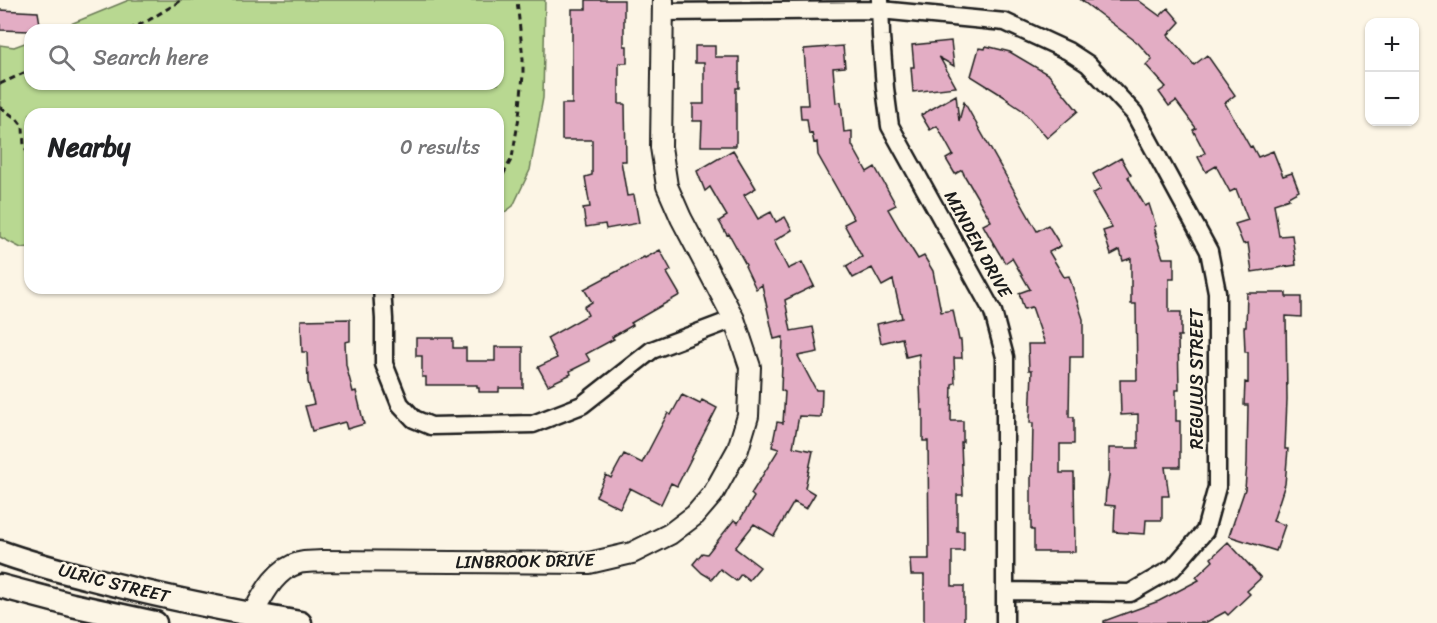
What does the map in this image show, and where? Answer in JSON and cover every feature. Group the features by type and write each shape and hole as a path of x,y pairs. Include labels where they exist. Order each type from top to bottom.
{"main road":[{"name":"ULRIC STREET","path":"0,552 23,561 255,619 300,623"},
{"name":"ULRIC STREET","path":"0,586 155,623"},
{"path":"220,623 255,619"}],"street":[{"name":"REGULUS STREET","path":"663,6 880,5 1005,22 1068,51 1088,64 1134,113 1209,251 1217,292 1217,487 1205,531 1173,568 1130,593 1005,591"},
{"name":"MINDEN DRIVE","path":"880,5 885,88 890,126 993,312 1005,357 1005,623"},
{"name":"LINBROOK DRIVE","path":"255,619 264,592 278,574 298,563 323,561 589,563 632,553 670,534 694,515 713,494 742,438 748,416 750,367 735,319 681,218 667,186 661,147 663,6"},
{"path":"382,294 384,364 400,404 414,419 431,426 533,424 582,405 652,350 735,319"}],"path":[{"path":"141,24 182,0"},
{"path":"504,173 512,158 523,75 517,0"},
{"path":"0,84 24,73"},
{"path":"0,107 18,118 23,126 24,147"}],"green space":[{"path":"129,0 545,0 543,98 530,170 513,206 504,213 504,108 24,108 24,248 21,248 0,237 0,45 14,47 24,43 24,90 504,90 504,24 71,24"}],"building":[{"path":"586,0 624,0 624,46 627,46 627,63 619,63 619,104 625,104 626,161 621,161 627,196 634,195 639,223 606,229 605,224 586,227 583,208 590,207 585,177 592,175 592,140 562,140 562,104 572,104 572,9 586,9"},
{"path":"1081,0 1138,0 1160,16 1168,8 1180,22 1168,35 1194,65 1207,55 1235,95 1225,103 1250,147 1252,146 1258,157 1273,151 1283,176 1292,173 1299,191 1288,197 1289,199 1274,204 1279,236 1292,235 1296,265 1252,272 1248,243 1243,244 1235,224 1248,220 1236,189 1230,192 1216,166 1206,172 1198,157 1205,153 1193,130 1196,128 1176,101 1169,106 1159,92 1166,87 1146,65 1152,59 1138,43"},
{"path":"0,10 38,12 40,24 24,24 24,31 0,30"},
{"path":"951,41 954,66 940,58 956,87 913,92 912,45"},
{"path":"695,46 715,46 715,57 739,57 739,88 736,88 736,146 701,146 702,121 693,121 693,104 704,104 704,63 695,63"},
{"path":"843,46 845,67 833,68 836,103 841,102 844,132 852,131 852,145 867,172 875,167 896,205 888,209 918,259 924,256 933,271 941,312 953,310 959,340 961,340 962,358 954,358 955,383 952,384 951,421 963,421 963,442 961,442 963,495 957,495 957,531 964,531 964,551 952,551 952,586 964,586 964,623 924,623 924,575 911,575 910,559 929,559 928,441 923,441 919,354 906,357 902,338 881,343 877,324 902,318 893,280 882,286 872,268 853,278 846,266 862,257 844,224 854,219 818,155 817,142 814,143 812,133 809,134 807,119 801,119 800,105 808,105 804,49"},
{"path":"986,46 1010,52 1049,75 1078,111 1047,138 1022,110 971,76 979,48 985,49"},
{"path":"956,95 959,121 964,102 1037,231 1048,225 1061,246 1049,252 1064,277 1069,276 1083,319 1083,357 1070,357 1069,417 1074,417 1074,444 1060,444 1060,473 1074,473 1075,552 1034,552 1034,530 1031,530 1032,370 1029,370 1028,344 1045,344 1032,307 1024,309 1019,293 1030,289 1012,258 1005,263 992,241 983,225 991,221 962,170 955,174 946,159 953,155 937,126 930,130 921,115"},
{"path":"733,150 756,188 744,195 758,219 771,212 776,222 785,217 792,230 774,241 788,269 802,262 814,286 785,300 791,331 813,327 818,352 798,356 816,390 822,390 821,417 799,416 793,447 813,451 805,488 815,494 806,509 794,502 774,536 754,524 735,548 760,567 749,580 741,574 736,581 720,569 712,579 693,564 702,553 707,554 734,520 738,523 754,497 751,494 779,449 772,447 777,422 783,423 785,392 781,390 783,337 774,339 762,285 756,289 746,265 719,221 727,216 710,187 705,191 697,171"},
{"path":"1121,158 1131,175 1128,177 1145,206 1149,204 1163,258 1174,258 1174,279 1169,279 1169,312 1181,312 1181,336 1178,336 1179,390 1176,390 1176,421 1180,421 1180,467 1165,467 1169,496 1162,496 1162,520 1146,520 1145,534 1114,532 1115,506 1105,505 1109,476 1109,448 1138,448 1138,414 1121,415 1120,380 1137,380 1136,304 1131,304 1131,258 1123,261 1120,250 1111,255 1103,231 1112,228 1092,194 1101,189 1093,174"},
{"path":"660,250 671,270 667,273 680,295 631,323 633,325 612,337 614,339 586,354 590,361 570,371 571,374 548,385 538,367 557,358 547,338 588,315 584,307 592,302 584,289"},
{"path":"1247,293 1286,293 1286,297 1301,297 1301,317 1286,316 1285,449 1288,449 1285,484 1273,521 1285,525 1276,551 1229,536 1245,489 1247,463 1248,405 1244,405 1245,382 1248,383 1248,352 1245,352 1244,327 1246,327"},
{"path":"350,319 350,341 345,342 346,365 353,392 356,391 364,424 347,429 345,422 312,431 305,406 314,404 308,382 307,352 302,352 301,320"},
{"path":"416,338 453,338 453,348 466,348 466,361 495,361 495,347 523,347 523,388 499,388 499,392 479,392 477,385 426,385 426,377 422,377 422,356 416,356"},
{"path":"682,395 700,404 702,400 717,408 677,486 671,483 661,504 630,488 620,508 596,496 606,475 611,478 624,454 642,463 668,413 671,415"},
{"path":"1228,542 1261,578 1247,591 1250,594 1228,615 1225,612 1205,623 1104,623 1104,621 1159,601 1199,580 1196,577"}]}
